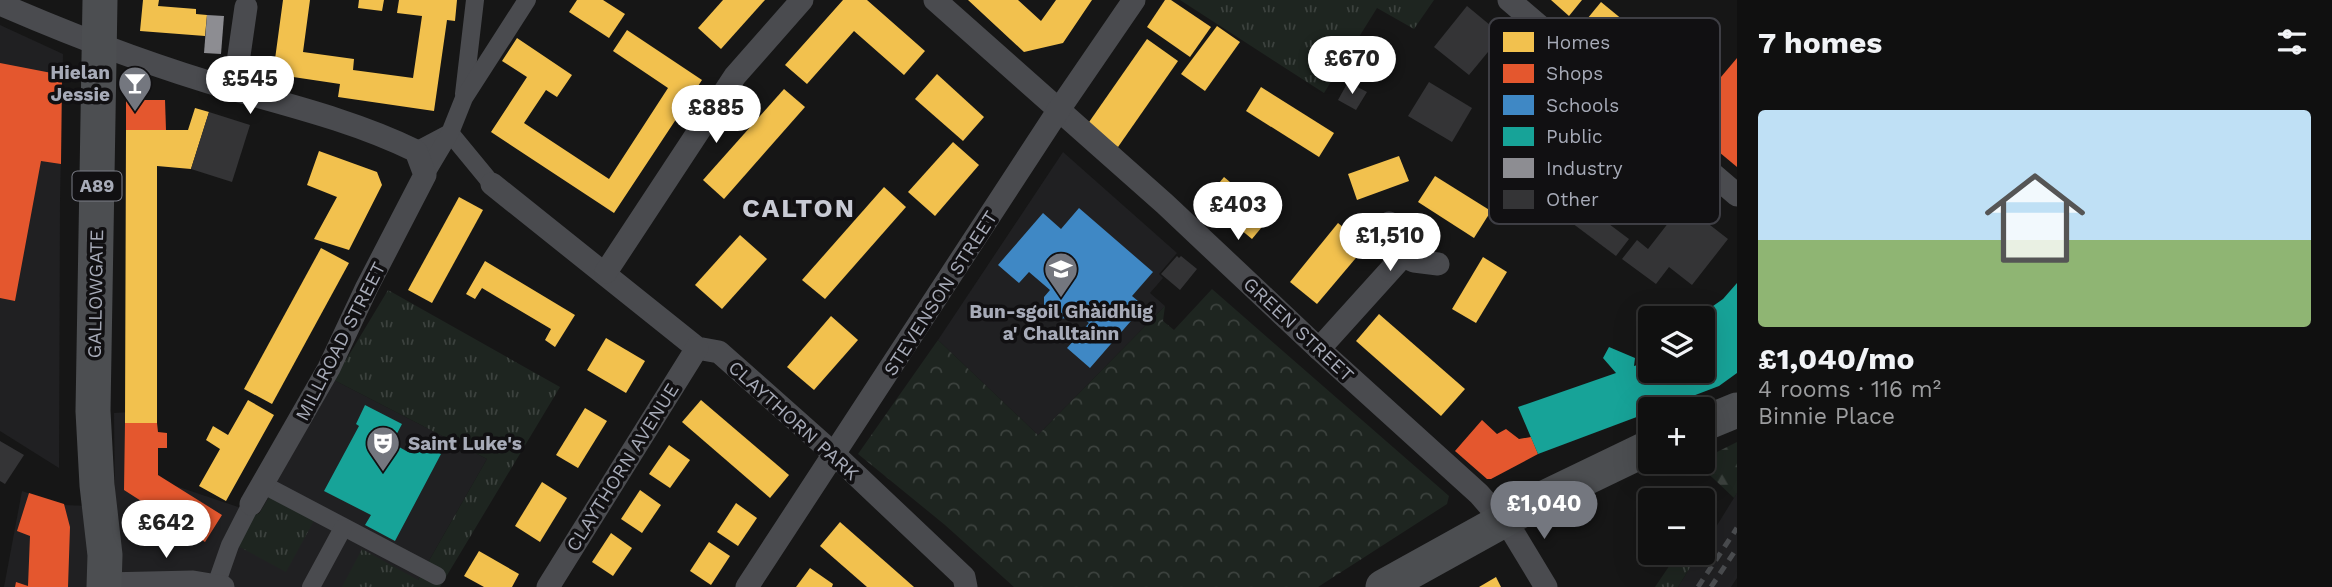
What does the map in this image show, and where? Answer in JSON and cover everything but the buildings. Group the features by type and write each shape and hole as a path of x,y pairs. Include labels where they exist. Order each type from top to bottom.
{"main road":[{"name":"GALLOWGATE","path":"100,0 93,411 105,585"},
{"path":"1715,419 1737,410"},
{"path":"1383,587 1503,520 1638,453"}],"street":[{"path":"464,98 475,0"},
{"name":"MILLROAD STREET","path":"257,494 330,368 367,287 450,133 464,98 527,0"},
{"path":"606,272 735,76 802,0"},
{"name":"GREEN STREET","path":"935,0 1165,204 1479,494 1503,520 1546,587"},
{"name":"STEVENSON STREET","path":"747,587 1058,111 1134,0"},
{"path":"1509,0 1530,18"},
{"path":"0,4 99,44 234,90 317,113 399,142 416,151 425,175"},
{"path":"234,90 246,7"},
{"path":"416,151 450,133 492,184"},
{"path":"1720,180 1737,195"},
{"name":"CLAYTHORN PARK","path":"492,184 606,272 697,348 719,352 834,454 964,577 966,587"},
{"path":"1389,223 1403,256 1414,261 1438,264"},
{"path":"1319,349 1403,256"},
{"name":"CLAYTHORN AVENUE","path":"548,587 697,348"},
{"path":"105,585 193,582 220,586 230,545 257,494 343,528 437,576"},
{"path":"311,587 343,528"}],"shaded area":[{"path":"0,25 63,54 59,468 0,431"},
{"name":"Bun-sgoil Ghàidhlig a' Challtainn","path":"1063,152 1177,253 1159,274 1163,278 1150,293 1165,306 1038,435 938,340"},
{"path":"334,380 487,459 414,587 4,587 22,491 63,505 115,507 114,413 145,411 146,476 259,514"},
{"path":"1737,493 1737,578 1731,587 1678,587 1692,565 1715,565 1715,529"}],"green space":[{"path":"1180,0 1434,0 1414,29 1377,8 1324,93"},
{"path":"1212,289 1449,496 1447,504 1318,587 1014,587 945,525 858,454 938,340 1038,435 1165,306 1163,321 1174,330"},
{"path":"388,290 560,387 440,587 342,587 362,549 418,580 487,459 334,380"},
{"path":"1737,442 1737,493 1734,498 1709,474 1715,474 1715,453"},
{"path":"270,496 316,517 286,572 238,546 254,513 259,514"},
{"path":"1670,565 1692,565 1678,587 1655,587"}],"railway":[{"path":"1698,587 1737,528"},
{"path":"1711,587 1737,548"}],"place":[{"name":"Hielan Jessie","path":"135,113"},
{"name":"Bun-sgoil Ghàidhlig a' Challtainn","path":"1061,299"},
{"name":"Saint Luke's","path":"383,473"}],"district":[{"name":"CALTON","path":"799,208"}]}
